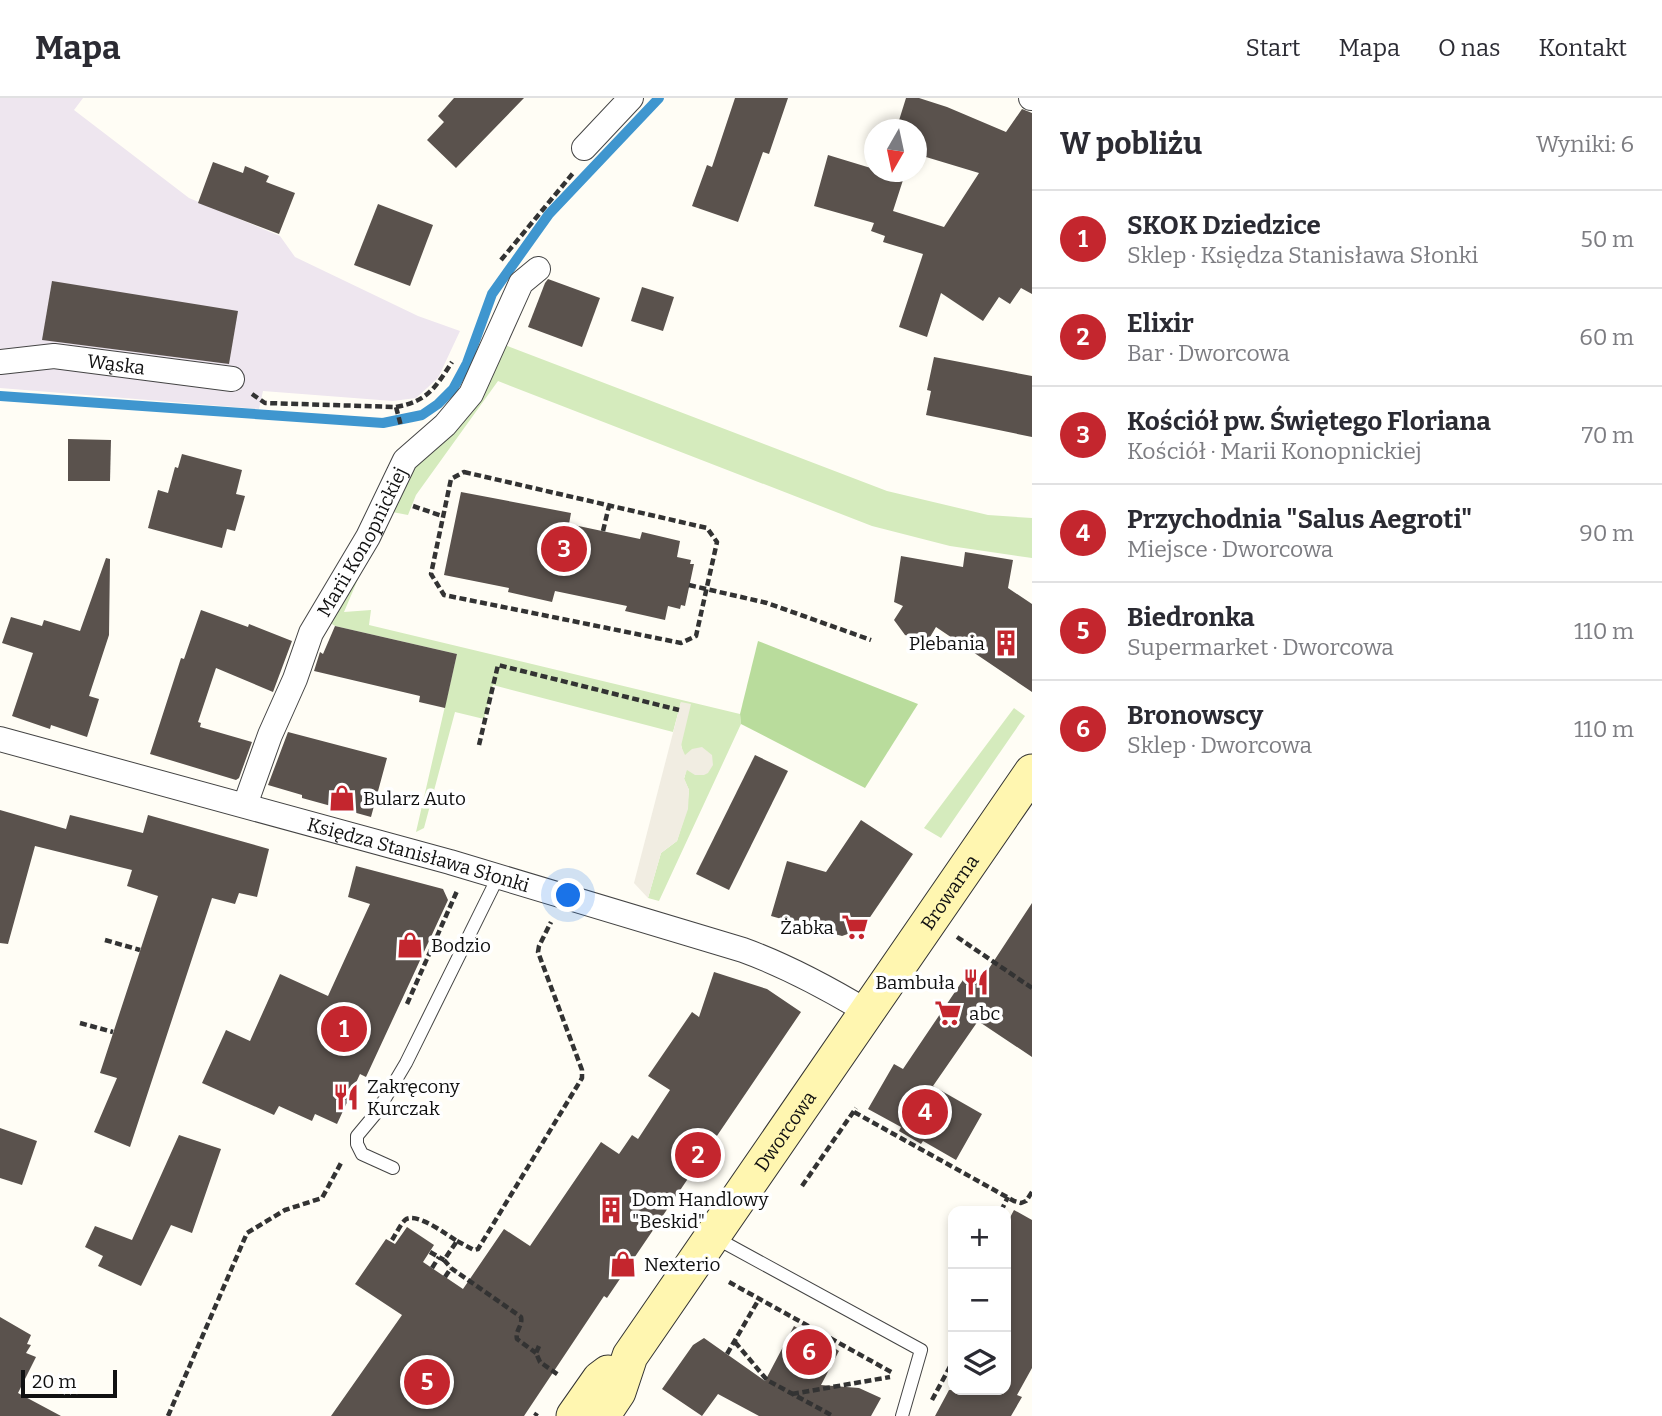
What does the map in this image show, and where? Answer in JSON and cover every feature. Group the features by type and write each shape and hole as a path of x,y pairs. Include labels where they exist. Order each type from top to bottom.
{"street":[{"path":"584,148 631,98"},
{"name":"Marii Konopnickiej","path":"245,805 311,633 368,537 405,460 445,425 471,394 521,283 538,269"},
{"name":"Wąska","path":"0,362 54,356 232,379"},
{"name":"Księdza Stanisława Słonki","path":"0,739 498,877 773,961 828,988 866,1012"},
{"name":"Browarna","path":"866,1012 1032,772"},
{"name":"Dworcowa","path":"602,1416 618,1392 630,1356 866,1012"},
{"name":"Dworcowa","path":"574,1416 600,1379 630,1356"}],"lane":[{"path":"393,1168 359,1152 357,1136 377,1112 406,1063 498,877"},
{"path":"712,1236 921,1350 902,1416"}],"path":[{"path":"495,268 584,160 584,148"},
{"path":"232,379 265,403 396,407 412,404 428,395 439,384 453,360"},
{"path":"396,407 401,426"},
{"path":"464,472 609,506 707,528 717,542 696,636 681,643 444,595 431,574 451,480 464,472"},
{"path":"412,506 442,516"},
{"path":"603,531 609,506"},
{"path":"689,585 767,603 871,640"},
{"path":"479,746 498,665 679,710"},
{"path":"404,1010 457,890"},
{"path":"392,1240 405,1220 413,1217 423,1220 474,1250 478,1249 582,1077 582,1070 538,953 554,918"},
{"path":"956,937 1032,988"},
{"path":"105,940 140,950"},
{"path":"80,1023 113,1032"},
{"path":"802,1186 855,1110 1008,1198 1021,1203 1026,1201 1032,1192"},
{"path":"168,1416 247,1234 285,1210 322,1198 344,1158"},
{"path":"1004,1206 1008,1198"},
{"path":"432,1268 457,1241"},
{"path":"430,1252 521,1317 517,1339 536,1353 540,1362 560,1376"},
{"path":"445,1277 451,1268"},
{"path":"729,1282 892,1371 894,1376 890,1389"},
{"path":"727,1354 759,1299"},
{"path":"735,1342 767,1380 833,1416"},
{"path":"536,1353 538,1346"},
{"path":"929,1406 948,1371"},
{"path":"792,1394 894,1376"}],"shaded area":[{"path":"0,98 83,98 74,110 189,198 280,236 295,257 418,316 460,331 438,378 416,398 393,401 263,391 259,409 0,388"},
{"path":"681,702 691,704 681,746 685,755 692,749 702,747 712,755 713,765 704,775 695,775 687,770 684,778 689,790 688,809 677,841 661,853 648,898 634,883"}],"green space":[{"path":"505,345 887,491 988,515 1032,518 1032,558 950,546 872,526 498,381 416,495 408,515 387,511 344,612 371,610 369,625 740,714 741,724 659,901 648,898 661,853 677,841 687,809 689,790 684,779 686,765 680,739 681,702 673,732 493,685 484,719 455,712 424,828 416,832 457,654 335,626 321,617 386,496"},
{"path":"758,641 918,704 865,788 741,724 740,714"},
{"path":"1014,708 1025,716 941,838 924,828"}],"building":[{"path":"454,98 524,98 456,168 427,140 444,122 438,116"},
{"path":"735,98 788,98 769,154 763,152 738,222 692,206 707,165 712,167"},
{"path":"906,98 919,98 947,107 1006,132 1022,109 1032,113 1032,294 1021,288 1010,304 999,297 983,321 941,293 927,337 899,327 923,254 883,242 885,236 871,231 874,223 814,206 828,155 864,166 864,182 902,182 893,211 944,227 979,173 927,157 927,119 899,119"},
{"path":"213,162 243,173 245,166 269,176 266,182 295,193 279,234 198,203"},
{"path":"378,204 433,225 410,286 354,265"},
{"path":"548,279 600,298 582,347 528,327"},
{"path":"52,281 238,311 229,364 42,340"},
{"path":"642,287 674,297 663,331 631,321"},
{"path":"934,357 1032,376 1032,437 926,415 931,391 927,390"},
{"path":"68,439 111,440 110,481 68,481"},
{"path":"182,454 242,470 236,494 245,496 235,531 227,529 222,548 148,528 158,490 168,493 175,467 178,468"},
{"path":"461,492 571,513 569,524 640,539 642,532 680,541 677,557 691,560 690,564 694,564 685,606 681,605 680,609 668,606 665,620 625,611 627,606 555,591 552,602 508,592 509,588 444,575"},
{"path":"965,552 1013,560 1008,588 1032,604 1032,692 936,627 927,642 905,635 894,620 903,606 894,602 901,556 963,567"},
{"path":"106,558 110,559 109,635 89,696 99,699 87,737 51,725 50,729 12,716 33,653 2,643 11,617 42,626 44,620 80,631"},
{"path":"201,610 248,627 249,624 292,641 273,692 216,668 198,722 201,723 200,727 252,742 236,780 150,754 181,658 184,659"},
{"path":"335,626 457,654 445,708 419,702 420,696 314,671 320,652 323,654"},
{"path":"288,732 387,758 371,817 302,798 302,795 268,785"},
{"path":"755,755 788,771 729,890 696,874"},
{"path":"0,810 66,829 70,815 143,833 148,815 269,849 257,897 239,893 235,904 212,898 130,1147 94,1132 117,1078 100,1073 158,896 127,886 132,870 35,846 8,944 0,943"},
{"path":"861,820 913,854 862,929 842,936 771,916 787,861 826,872"},
{"path":"356,866 443,889 448,900 366,1077 360,1074 337,1124 315,1114 312,1121 279,1106 274,1115 202,1083 226,1030 250,1041 280,974 328,996 370,904 348,897"},
{"path":"1032,903 1032,1057 978,1021 933,1086 982,1114 956,1160 923,1141 921,1144 899,1131 901,1127 868,1109 894,1064 903,1069 965,977 984,976"},
{"path":"714,972 767,989 801,1012 524,1416 331,1416 402,1315 355,1284 386,1239 395,1244 407,1227 434,1245 423,1262 463,1289 504,1229 530,1246 601,1142 619,1154 632,1135 638,1139 670,1090 648,1076 692,1012 699,1017"},
{"path":"0,1128 37,1141 22,1185 0,1178"},
{"path":"179,1135 221,1149 192,1233 171,1225 141,1286 98,1266 103,1256 85,1247 95,1226 132,1240"},
{"path":"1014,1210 1032,1220 1032,1368 1017,1395 1022,1397 1011,1416 935,1416 948,1392 948,1395 1011,1395 1011,1216"},
{"path":"0,1317 31,1335 27,1344 31,1345 26,1353 36,1357 18,1393 61,1416 0,1416"},
{"path":"794,1326 807,1334 809,1331 833,1343 831,1346 839,1351 821,1385 859,1388 881,1398 871,1416 759,1416 718,1394 702,1416 662,1389 693,1345 704,1338 765,1381"}],"waterway":[{"path":"0,396 383,423 422,415 453,389 467,363 492,294 549,214 659,98"}],"place":[{"name":"Kościół pw. Świętego Floriana","path":"564,549"},
{"name":"Plebania","path":"1006,643"},
{"name":"Bularz Auto","path":"342,798"},
{"name":"Żabka","path":"855,927"},
{"name":"Bodzio","path":"410,945"},
{"name":"Bambuła","path":"976,982"},
{"name":"abc","path":"948,1013"},
{"name":"SKOK Dziedzice","path":"344,1029"},
{"name":"Zakręcony Kurczak","path":"346,1097"},
{"name":"Przychodnia \"Salus Aegroti\"","path":"925,1112"},
{"name":"Elixir","path":"698,1155"},
{"name":"Dom Handlowy \"Beskid\"","path":"611,1210"},
{"name":"Nexterio","path":"623,1264"},
{"name":"Bronowscy","path":"809,1352"},
{"name":"Biedronka","path":"427,1382"}]}
